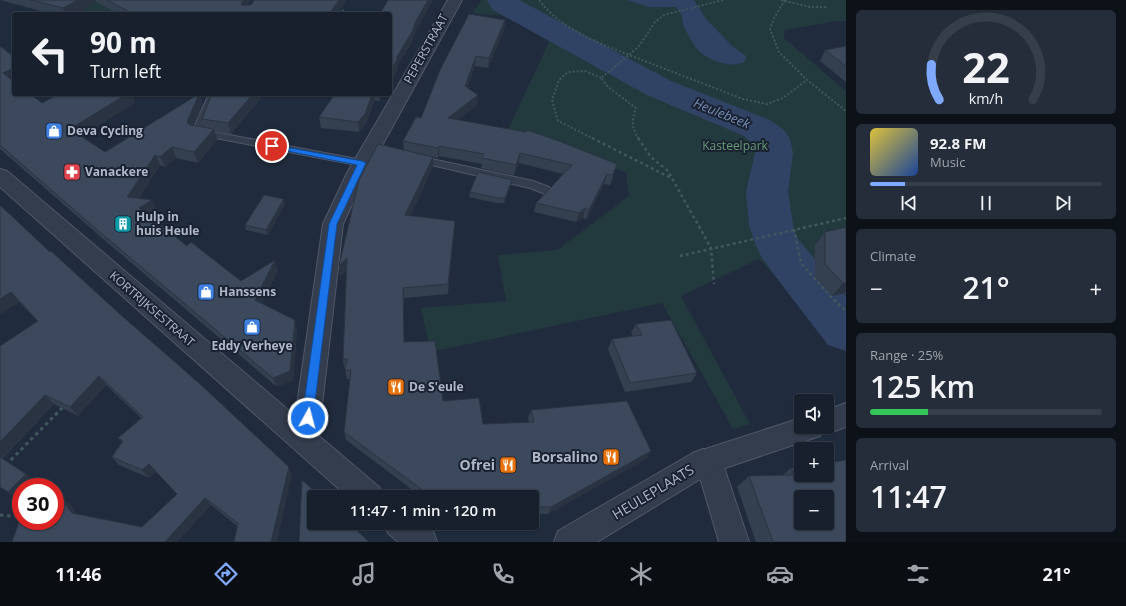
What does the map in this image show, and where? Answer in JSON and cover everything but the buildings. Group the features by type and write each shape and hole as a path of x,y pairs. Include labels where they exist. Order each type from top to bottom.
{"street":[{"name":"PEPERSTRAAT","path":"305,440 333,224 455,0"},
{"name":"KORTRIJKSESTRAAT","path":"0,176 305,440"},
{"path":"834,419 846,415"},
{"path":"704,462 794,433"},
{"path":"305,440 361,490"},
{"name":"HEULEPLAATS","path":"569,542 704,462 713,474 734,542"},
{"path":"407,530 422,542"}],"lane":[{"path":"213,96 197,132 370,154"},
{"path":"409,157 533,185 545,190"}],"path":[{"path":"539,0 545,10 562,26 629,55 743,99 767,104 794,92 807,80"},
{"path":"601,78 640,45 655,22 664,15 723,0"},
{"path":"781,0 807,7 828,7"},
{"path":"785,0 774,18 770,30 778,52 807,80 846,111"},
{"path":"337,9 347,12"},
{"path":"672,178 558,121 552,100 559,80 568,72 585,71 601,78 605,85 614,93 628,100 636,108 633,118 633,130 651,157 668,171 672,178 712,248 714,284"},
{"path":"680,256 792,229 846,218"},
{"path":"792,229 801,262 831,297 846,311"},
{"path":"6,466 66,403"},
{"path":"0,515 12,516"}],"green space":[{"name":"Kasteelpark","path":"482,0 846,0 846,21 837,21 785,30 784,38 846,91 846,351 759,259 681,296 750,424 733,429 662,303 435,351 430,350 421,308 506,301 498,255 557,250 629,196 626,172 504,138 550,40 505,16 472,13"},
{"path":"103,1 138,12 78,12 95,2"}],"water":[{"path":"627,0 694,0 706,19 731,45 746,56 745,62 739,64 722,63 701,53 694,45 685,29 682,16 676,7 649,7"}],"waterway":[{"name":"Heulebeek","path":"502,0 504,4 659,88 757,128 771,139 774,153 767,192 771,225 778,246 846,330"}],"place":[{"name":"Deva Cycling","path":"54,131"},
{"name":"Vanackere","path":"72,172"},
{"name":"Hulp in huis Heule","path":"123,224"},
{"name":"Hanssens","path":"206,292"},
{"name":"Eddy Verheye","path":"252,327"},
{"name":"De S'eule","path":"396,387"},
{"name":"Borsalino","path":"611,457"},
{"name":"Ofrei","path":"508,465"}],"route":[{"path":"272,146 362,163 356,172 333,224 308,418"}]}
